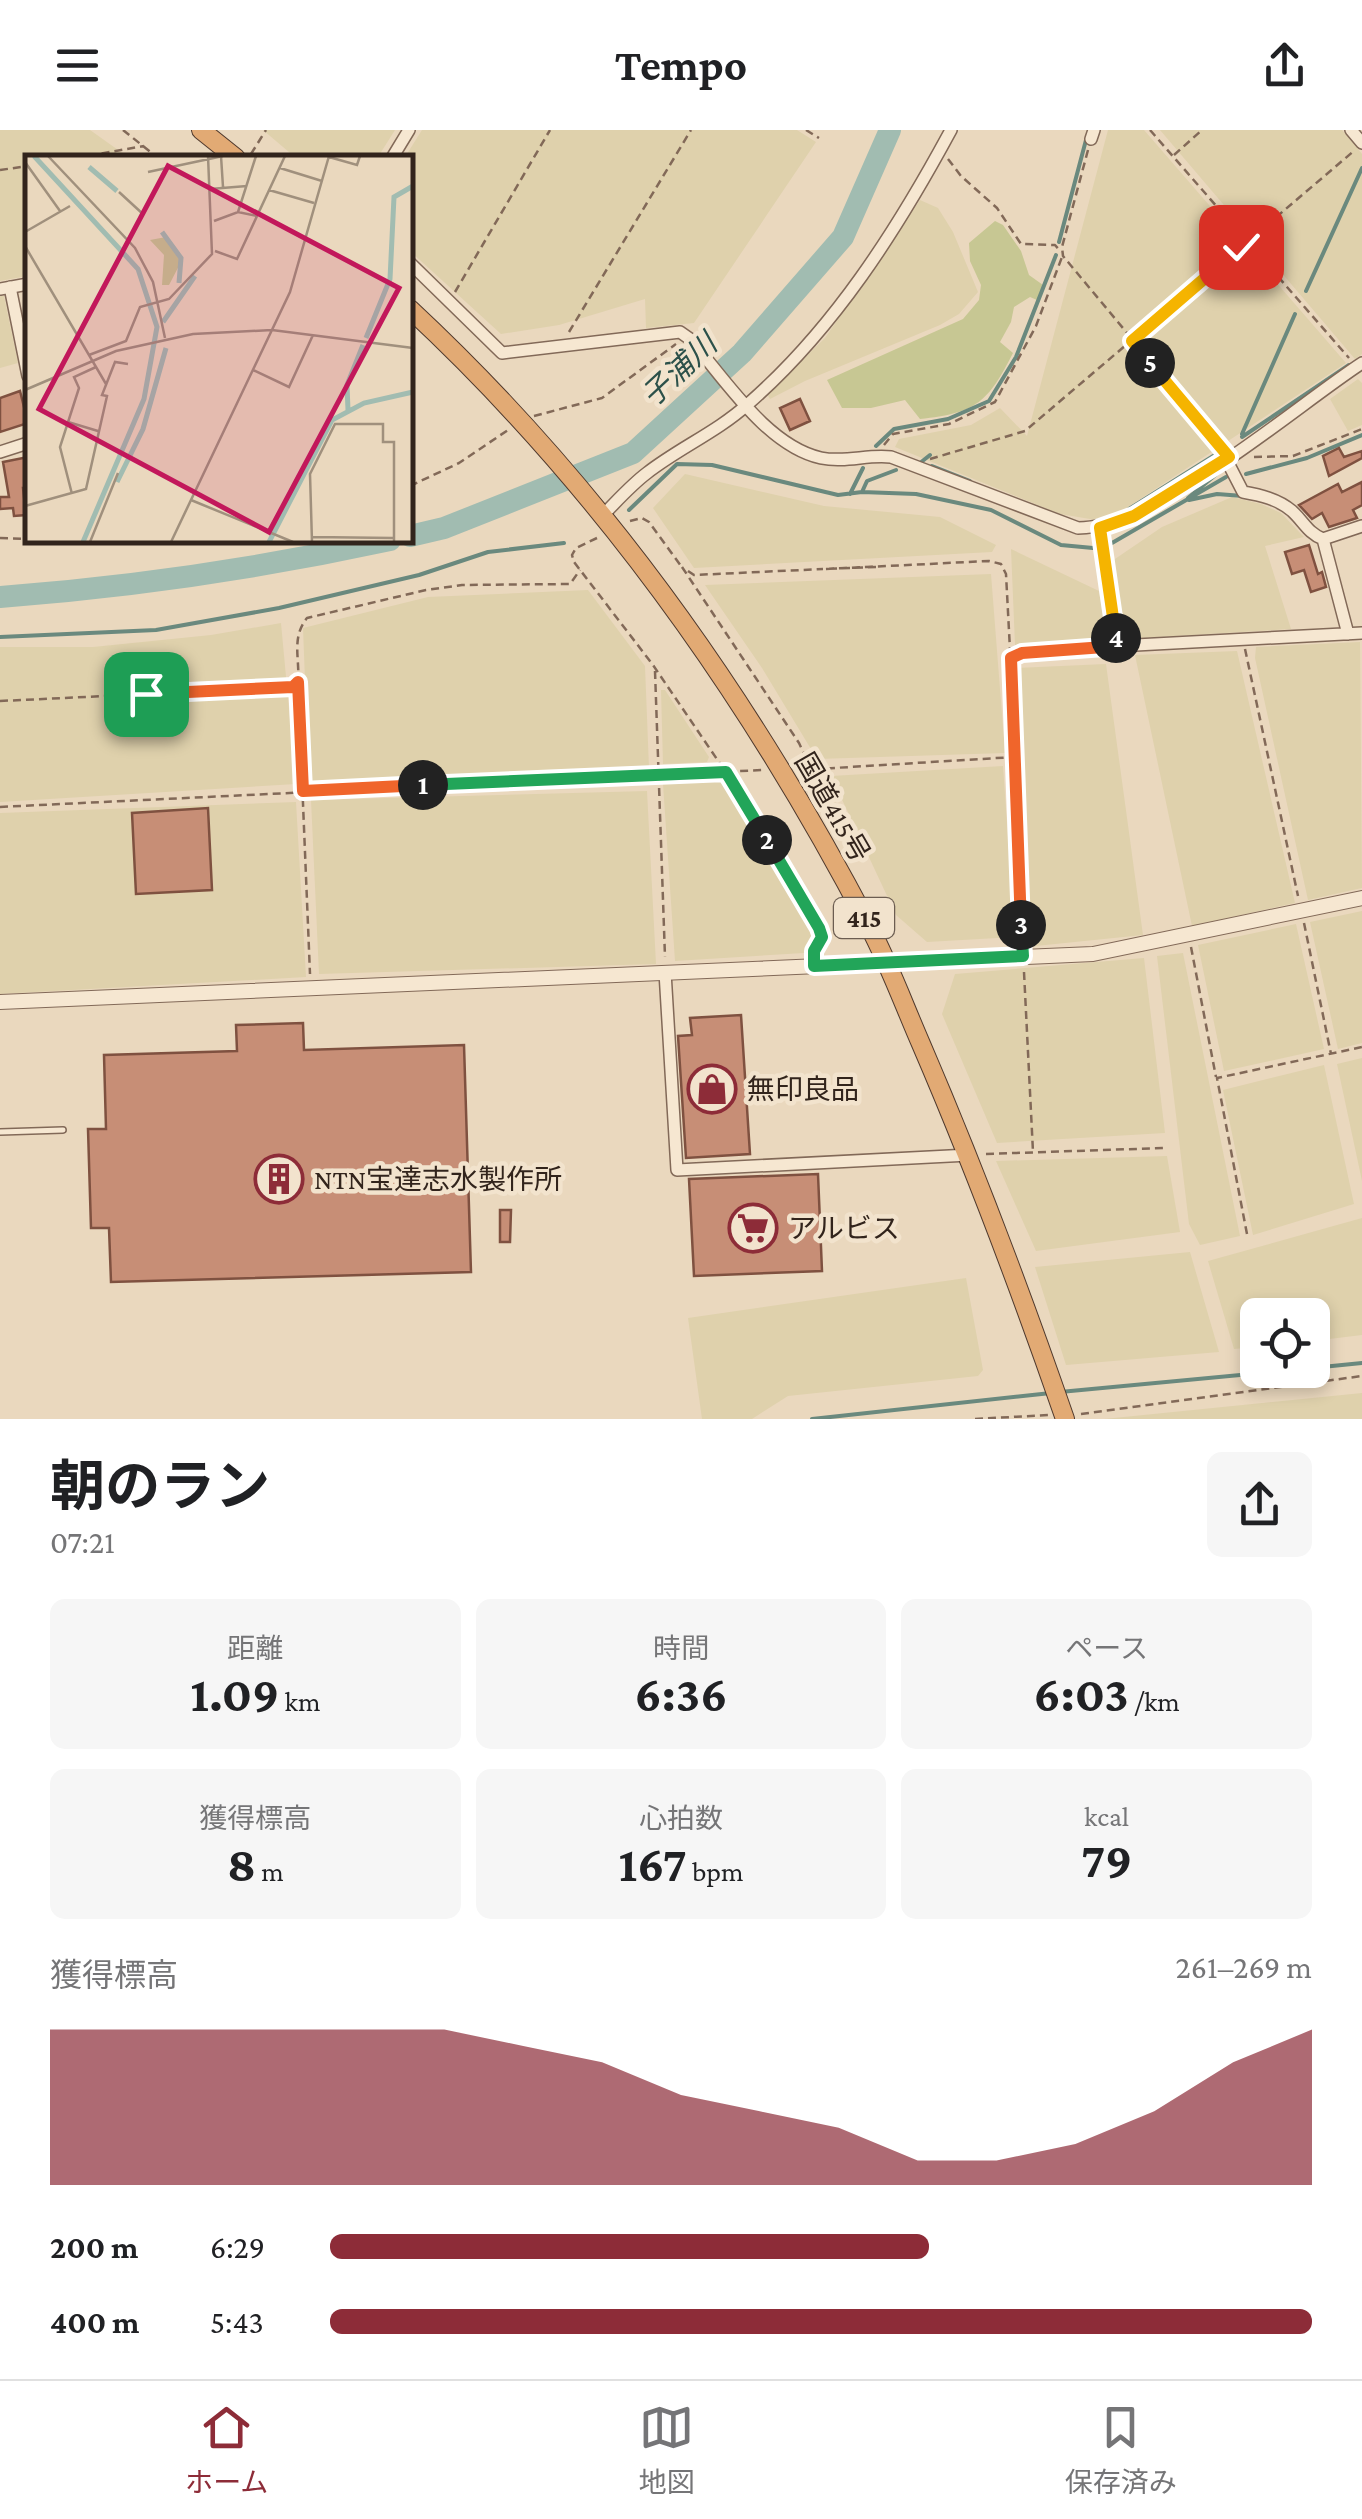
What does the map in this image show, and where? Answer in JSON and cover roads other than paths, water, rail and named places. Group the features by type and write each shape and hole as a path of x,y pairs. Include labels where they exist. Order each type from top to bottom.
{"highway":[{"path":"202,130 232,155"},
{"name":"国道415号","path":"412,311 524,423 598,510 688,626 780,769 870,928 885,962 969,1155 1062,1413"}],"street":[{"path":"394,155 409,130"},
{"path":"598,510 646,473 699,442 820,333 902,219 951,130"},
{"path":"1351,130 1362,144"},
{"path":"412,265 502,353 685,334 780,441 819,457 856,461 879,456 1078,528 1100,528 1134,516 1232,458 1360,368"},
{"path":"5,288 25,365"},
{"path":"0,452 25,444"},
{"path":"1232,458 1244,492 1268,497 1291,510 1311,534 1324,540 1362,526"},
{"path":"1100,528 1118,646 1362,633"},
{"path":"1324,540 1348,634"},
{"path":"0,1002 1093,954 1362,898"},
{"path":"666,972 678,1170 969,1155"}],"lane":[{"path":"0,1132 63,1130"}],"waterway":[{"name":"子浦川","path":"412,536 444,528 633,453 742,353 843,237 890,130"},
{"path":"1059,242 1086,140"},
{"path":"1306,291 1362,168"},
{"path":"876,446 894,429 948,419 989,401 1016,357 1056,255"},
{"path":"1242,434 1295,314"},
{"path":"1242,437 1349,365"},
{"path":"1246,474 1307,458 1362,435"},
{"path":"1129,509 1218,453"},
{"path":"920,463 930,455"},
{"path":"629,510 677,464 712,465 838,495 916,494 991,510 1061,545 1093,548"},
{"path":"932,466 970,481"},
{"path":"850,494 863,468"},
{"path":"862,492 867,481 896,470"},
{"path":"1188,498 1219,472"},
{"path":"1112,543 1226,477"},
{"path":"1189,500 1217,494 1243,496"},
{"name":"子浦川","path":"0,597 196,575 380,542"},
{"path":"0,637 156,630 279,608 419,575 488,552 564,543"},
{"path":"1330,1366 1362,1363"},
{"path":"1060,1392 1240,1375"},
{"path":"812,1419 1051,1393"}],"place":[{"name":"無印良品","path":"712,1089"},
{"name":"NTN宝達志水製作所","path":"279,1179"},
{"name":"アルビス","path":"753,1228"}]}
